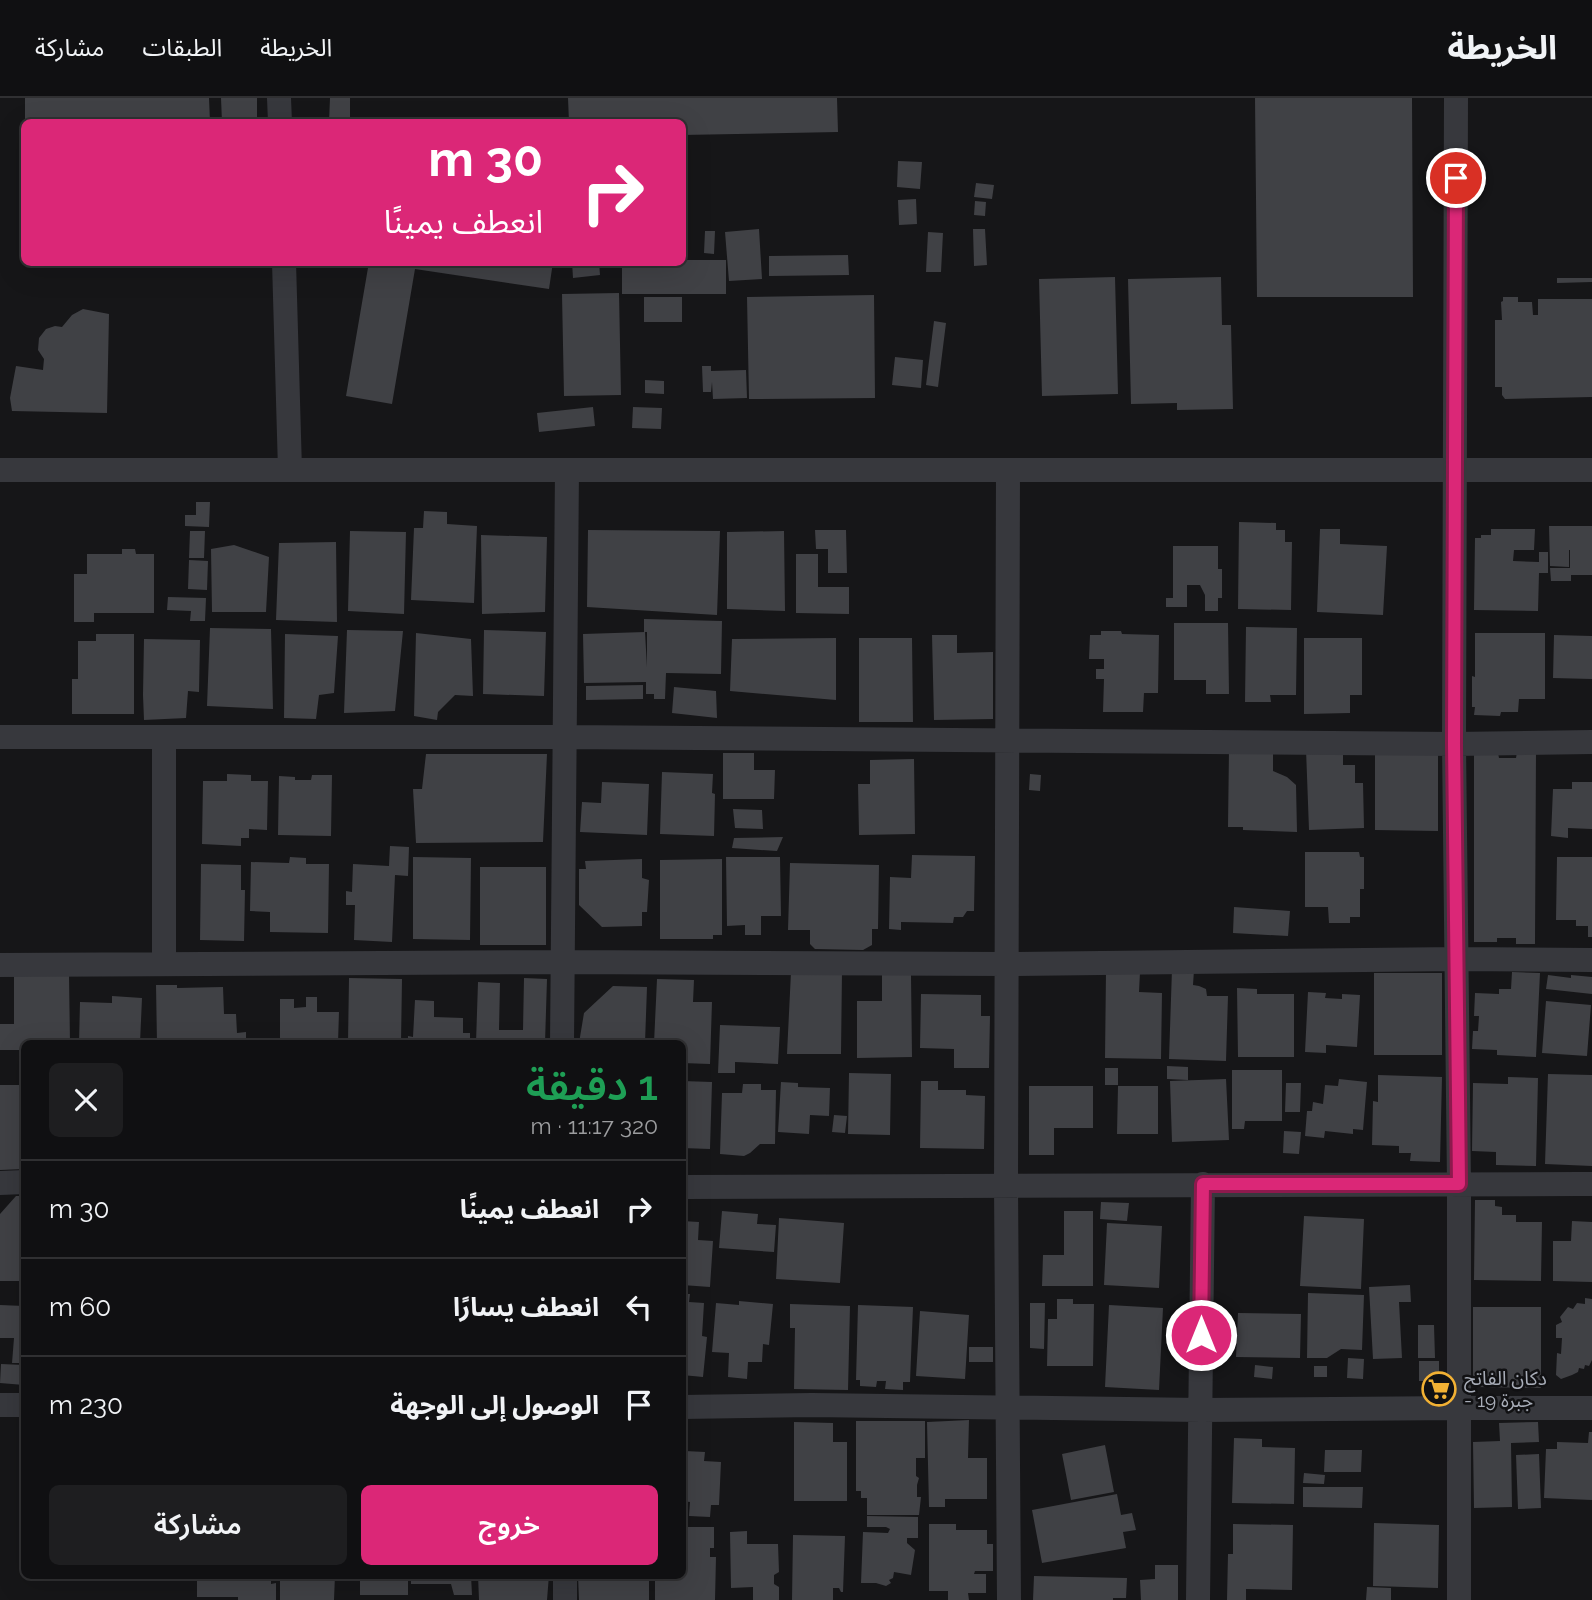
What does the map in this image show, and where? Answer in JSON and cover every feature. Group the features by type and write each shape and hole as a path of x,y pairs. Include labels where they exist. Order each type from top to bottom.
{"street":[{"path":"279,98 280,119"},
{"path":"1457,98 1454,744 1458,959 1459,1600"},
{"path":"284,266 290,470"},
{"path":"0,470 1592,470"},
{"path":"562,1040 567,470"},
{"path":"1008,470 1006,1186 1009,1600"},
{"path":"0,737 564,737 1454,744 1592,742"},
{"path":"164,737 164,964"},
{"path":"0,965 563,962 1006,964 1592,960"},
{"path":"0,1183 21,1182"},
{"path":"1198,1600 1203,1184"},
{"path":"686,1187 1592,1184"},
{"path":"0,1405 21,1405"},
{"path":"686,1407 812,1405 1201,1410 1592,1408"},
{"path":"565,1579 565,1600"}],"building":[{"path":"25,98 209,98 210,119 25,119"},
{"path":"221,98 257,98 257,119 222,119"},
{"path":"330,98 350,98 350,119 329,119"},
{"path":"568,98 837,98 838,132 686,135 686,119 569,119"},
{"path":"1255,98 1412,98 1413,297 1257,297"},
{"path":"898,161 922,162 920,189 897,187"},
{"path":"976,183 994,185 992,199 974,197"},
{"path":"916,199 917,224 899,225 898,200"},
{"path":"975,201 986,202 985,216 974,215"},
{"path":"759,229 762,279 729,281 725,232"},
{"path":"973,229 985,229 987,265 974,266"},
{"path":"705,231 715,231 714,254 704,253"},
{"path":"928,232 943,233 941,272 926,272"},
{"path":"848,255 849,275 769,276 769,256"},
{"path":"686,260 726,260 726,294 622,294 622,266 686,266"},
{"path":"368,266 552,266 549,289 415,269 392,404 346,396"},
{"path":"572,266 599,266 600,275 573,278"},
{"path":"1115,277 1118,394 1042,396 1039,279"},
{"path":"1221,277 1222,325 1231,325 1233,409 1177,410 1177,403 1131,404 1128,279"},
{"path":"1557,278 1592,278 1592,282 1557,283"},
{"path":"619,293 621,395 564,396 562,294"},
{"path":"874,295 875,398 749,399 747,297"},
{"path":"644,297 682,297 682,322 644,322"},
{"path":"1503,297 1518,297 1518,302 1532,302 1533,315 1538,315 1538,299 1592,299 1592,397 1505,399 1502,387 1495,387 1495,320 1502,320"},
{"path":"83,309 109,314 107,413 12,411 10,398 16,366 43,370 44,359 38,350 39,338 46,329 62,327 72,315"},
{"path":"934,321 946,323 938,387 926,385"},
{"path":"895,357 923,360 921,388 892,385"},
{"path":"702,366 711,366 711,371 746,370 747,398 713,399 712,382 711,392 703,392"},
{"path":"645,380 664,381 664,394 645,393"},
{"path":"593,407 595,426 539,432 537,413"},
{"path":"633,407 662,408 661,429 632,428"},
{"path":"196,502 210,502 209,527 185,526 185,515 196,515"},
{"path":"424,511 447,512 447,524 477,526 474,603 411,600 414,528 423,528"},
{"path":"1239,522 1276,523 1276,530 1285,530 1285,542 1292,542 1291,610 1238,609"},
{"path":"1549,526 1592,526 1592,575 1571,575 1571,581 1551,581 1550,568 1570,568 1570,550 1569,567 1550,566"},
{"path":"1320,529 1340,529 1340,544 1387,546 1383,615 1317,612"},
{"path":"1491,529 1535,529 1534,550 1514,550 1513,561 1539,562 1539,552 1548,552 1548,573 1539,573 1538,611 1474,610 1475,538 1491,535"},
{"path":"588,530 720,531 717,615 587,607"},
{"path":"815,530 846,530 847,573 828,573 828,549 816,549"},
{"path":"190,531 205,531 204,558 189,558"},
{"path":"350,531 406,532 404,614 348,611"},
{"path":"784,531 785,611 727,609 727,532"},
{"path":"481,535 547,537 545,612 482,614"},
{"path":"336,542 337,622 276,620 279,543"},
{"path":"234,545 269,557 266,612 212,612 211,549"},
{"path":"1173,546 1218,546 1218,569 1222,569 1222,598 1218,598 1218,611 1205,611 1205,595 1200,585 1187,585 1187,607 1166,607 1166,598 1173,598"},
{"path":"122,549 135,549 136,554 154,554 154,613 94,613 94,622 74,622 74,574 87,574 87,554 122,554"},
{"path":"796,554 818,554 818,587 849,587 849,614 796,613"},
{"path":"189,560 208,561 207,590 188,589"},
{"path":"168,597 206,598 205,621 190,621 191,611 167,610"},
{"path":"644,619 722,621 721,674 666,673 665,699 654,699 654,694 646,694 646,682 584,683 583,634 645,632","holes":["645,632 647,632 647,667"]},
{"path":"1174,623 1228,623 1229,694 1206,694 1206,680 1174,680"},
{"path":"1246,627 1297,628 1296,695 1270,695 1271,702 1245,702"},
{"path":"210,628 271,629 273,709 207,706"},
{"path":"347,630 403,631 395,711 344,713"},
{"path":"484,630 546,632 544,696 483,694"},
{"path":"1101,631 1159,635 1158,693 1144,693 1143,712 1103,712 1104,679 1096,679 1096,669 1104,669 1104,659 1089,659 1090,635 1101,635"},
{"path":"416,633 471,639 473,696 455,695 438,712 437,720 414,716"},
{"path":"1475,633 1545,633 1545,699 1519,699 1518,712 1501,712 1500,716 1474,715 1472,676 1475,677"},
{"path":"96,634 134,634 134,714 72,714 72,679 78,679 78,641 96,641"},
{"path":"285,634 338,636 334,693 319,695 316,719 284,718"},
{"path":"932,635 957,635 957,653 993,652 993,719 934,720"},
{"path":"1554,635 1592,636 1592,679 1553,678"},
{"path":"836,638 836,700 730,691 732,639"},
{"path":"859,638 912,638 913,722 859,722"},
{"path":"1304,638 1362,638 1362,695 1350,695 1350,713 1304,714"},
{"path":"144,639 200,640 199,692 188,691 186,718 144,720"},
{"path":"643,685 643,699 586,700 586,686"},
{"path":"674,687 716,691 717,718 672,713"},
{"path":"1343,748 1343,765 1355,765 1355,783 1363,783 1364,828 1309,830 1306,749"},
{"path":"1229,749 1273,750 1273,771 1287,777 1296,785 1297,832 1228,827"},
{"path":"1375,751 1438,752 1438,831 1375,830"},
{"path":"1517,752 1536,752 1535,944 1516,944 1516,938 1497,938 1497,942 1474,942 1474,753 1498,753 1499,758 1516,758"},
{"path":"723,753 754,753 754,770 775,770 774,799 723,799"},
{"path":"426,754 547,754 543,842 416,843 413,789 422,789"},
{"path":"914,759 915,834 859,835 858,784 870,784 870,760"},
{"path":"662,772 713,774 714,836 660,834"},
{"path":"227,774 251,775 251,781 268,781 267,830 249,829 249,838 241,838 241,846 202,844 203,781 227,781"},
{"path":"1030,774 1041,775 1040,791 1029,790"},
{"path":"312,775 332,775 331,836 278,835 279,776 311,780"},
{"path":"602,782 649,784 647,835 580,832 582,802 601,803"},
{"path":"1572,782 1592,782 1592,829 1568,828 1568,838 1551,836 1553,789 1572,789"},
{"path":"733,809 762,810 763,829 735,828"},
{"path":"783,837 777,851 732,848 734,838"},
{"path":"390,846 409,847 408,876 395,875 392,942 354,940 355,905 346,905 346,891 352,892 353,864 389,866"},
{"path":"1305,852 1359,852 1360,857 1364,857 1364,889 1360,889 1360,917 1350,917 1350,923 1329,923 1328,907 1305,907"},
{"path":"912,855 975,856 974,911 967,911 963,917 954,917 953,923 901,922 901,930 889,929 890,877 911,878"},
{"path":"290,857 306,858 306,864 329,864 328,933 270,932 270,912 250,911 251,862 289,863"},
{"path":"413,857 471,858 470,940 413,939"},
{"path":"726,857 780,857 781,916 761,916 761,935 745,935 745,925 727,926"},
{"path":"1557,857 1592,857 1592,937 1588,937 1588,926 1576,926 1576,920 1556,920"},
{"path":"642,859 642,878 649,880 647,912 642,912 642,926 602,927 579,905 579,869 586,869 585,861"},
{"path":"722,859 722,935 713,935 713,939 660,939 660,860"},
{"path":"790,863 879,865 878,929 872,929 872,945 863,950 815,949 810,944 810,930 788,930"},
{"path":"201,864 241,865 241,890 245,890 244,941 200,940"},
{"path":"480,867 546,867 546,945 480,945"},
{"path":"1234,907 1290,911 1288,936 1233,933"},
{"path":"1172,969 1194,970 1193,985 1206,989 1207,996 1228,996 1226,1061 1169,1059"},
{"path":"842,971 841,1054 787,1054 791,972"},
{"path":"1106,971 1140,972 1139,992 1162,993 1161,1059 1105,1058"},
{"path":"1512,972 1540,973 1536,1057 1497,1055 1497,1050 1472,1049 1473,1031 1478,1031 1479,1016 1474,1016 1475,993 1499,994 1499,989 1511,989"},
{"path":"1374,973 1442,973 1442,1055 1374,1055"},
{"path":"14,975 69,975 70,1040 21,1040 19,1064 19,1050 0,1050 0,1024 14,1024"},
{"path":"882,975 911,975 912,1057 857,1058 857,1001 882,1001"},
{"path":"1548,975 1592,977 1592,994 1546,989"},
{"path":"349,978 402,979 401,1040 348,1040"},
{"path":"524,978 547,979 545,1040 476,1040 478,982 500,983 499,1030 523,1030"},
{"path":"657,979 694,980 693,1002 712,1002 710,1064 686,1063 686,1040 654,1040"},
{"path":"156,985 177,985 177,988 223,987 224,1014 236,1014 237,1033 246,1032 246,1040 157,1040"},
{"path":"613,986 647,987 645,1040 580,1040 584,1013"},
{"path":"1237,988 1257,989 1257,994 1294,994 1294,1057 1238,1057"},
{"path":"1308,992 1326,993 1325,998 1342,999 1342,994 1360,995 1357,1047 1326,1045 1326,1053 1305,1052"},
{"path":"921,994 981,995 981,1016 990,1016 989,1068 954,1068 954,1049 920,1048"},
{"path":"112,996 142,998 140,1040 79,1040 80,1002 112,1003"},
{"path":"306,997 317,997 317,1012 339,1012 338,1040 280,1040 280,999 294,999 294,1008 306,1007"},
{"path":"415,1000 434,1001 434,1017 463,1018 463,1033 470,1033 470,1040 408,1040 408,1036 413,1037"},
{"path":"1546,1001 1591,1005 1587,1056 1542,1053"},
{"path":"720,1025 780,1027 778,1064 735,1062 735,1073 718,1073"},
{"path":"1167,1066 1188,1067 1188,1080 1167,1079"},
{"path":"1105,1068 1118,1068 1118,1085 1105,1085"},
{"path":"1232,1070 1282,1070 1282,1121 1245,1121 1244,1129 1232,1129"},
{"path":"849,1073 891,1074 890,1135 848,1134"},
{"path":"1548,1074 1592,1075 1592,1166 1545,1164"},
{"path":"1378,1075 1442,1077 1440,1162 1410,1161 1411,1153 1399,1153 1399,1146 1372,1145 1373,1101 1378,1102"},
{"path":"1508,1077 1538,1078 1536,1166 1496,1165 1496,1152 1472,1151 1473,1083 1508,1084"},
{"path":"1226,1079 1229,1140 1172,1142 1170,1081"},
{"path":"1339,1079 1367,1082 1363,1130 1353,1129 1353,1134 1325,1131 1324,1138 1305,1136 1307,1111 1312,1111 1313,1102 1323,1104 1325,1085 1338,1086"},
{"path":"686,1081 712,1082 710,1149 686,1148"},
{"path":"921,1081 938,1081 938,1090 966,1090 966,1095 985,1096 984,1149 920,1148"},
{"path":"781,1082 798,1083 798,1087 830,1088 829,1116 810,1115 809,1134 778,1132"},
{"path":"1286,1083 1301,1083 1300,1112 1285,1112"},
{"path":"743,1084 761,1084 761,1090 776,1090 775,1144 760,1144 744,1156 720,1154 722,1093 742,1093"},
{"path":"0,1085 21,1085 21,1169 0,1170"},
{"path":"1029,1086 1093,1086 1093,1128 1054,1128 1054,1155 1029,1155"},
{"path":"1118,1086 1158,1086 1158,1134 1117,1134"},
{"path":"834,1115 847,1116 845,1133 832,1132"},
{"path":"1284,1131 1301,1132 1299,1154 1283,1153"},
{"path":"16,1196 21,1196 21,1281 0,1281 0,1214"},
{"path":"1475,1200 1495,1200 1495,1206 1502,1207 1502,1215 1516,1215 1516,1222 1542,1222 1541,1281 1474,1280"},
{"path":"1101,1202 1129,1203 1127,1221 1100,1219"},
{"path":"722,1211 758,1214 757,1224 776,1225 774,1252 719,1248"},
{"path":"1064,1211 1093,1211 1093,1286 1042,1286 1043,1255 1064,1255"},
{"path":"1304,1216 1364,1219 1361,1289 1300,1286"},
{"path":"779,1218 844,1223 840,1283 776,1279"},
{"path":"686,1221 699,1222 698,1240 713,1241 710,1287 686,1285"},
{"path":"1572,1221 1592,1222 1592,1282 1553,1281 1553,1241 1571,1241"},
{"path":"1107,1223 1162,1226 1159,1288 1104,1285"},
{"path":"1410,1285 1411,1302 1399,1302 1402,1358 1373,1359 1369,1287"},
{"path":"1308,1293 1364,1295 1362,1350 1341,1349 1327,1358 1307,1358"},
{"path":"686,1294 690,1294 689,1302 704,1303 702,1336 707,1337 703,1377 686,1375"},
{"path":"1585,1298 1592,1299 1592,1360 1589,1366 1585,1365 1584,1369 1579,1368 1578,1372 1561,1379 1556,1375 1557,1353 1561,1354 1562,1338 1556,1338 1556,1325 1562,1322 1560,1317 1568,1307 1573,1309 1577,1303 1585,1304"},
{"path":"1057,1299 1073,1299 1073,1304 1094,1304 1093,1366 1047,1366 1048,1319 1057,1319"},
{"path":"739,1301 773,1304 769,1345 763,1344 762,1362 748,1362 747,1379 728,1377 729,1353 712,1352 716,1303 739,1305"},
{"path":"1030,1303 1045,1303 1044,1349 1030,1348"},
{"path":"790,1304 850,1306 848,1390 794,1389 795,1328 790,1328"},
{"path":"0,1305 21,1306 21,1363 12,1363 14,1338 0,1338"},
{"path":"858,1305 913,1307 910,1382 903,1382 903,1390 885,1389 886,1381 877,1381 876,1387 860,1386 860,1380 856,1380"},
{"path":"1109,1305 1163,1308 1159,1390 1105,1387"},
{"path":"1473,1307 1541,1307 1541,1388 1473,1387"},
{"path":"920,1311 969,1315 965,1379 916,1376"},
{"path":"1238,1313 1301,1314 1300,1358 1236,1357"},
{"path":"1418,1325 1434,1325 1435,1358 1418,1358"},
{"path":"969,1347 993,1347 993,1362 969,1362"},
{"path":"1348,1358 1364,1359 1363,1379 1347,1378"},
{"path":"1419,1361 1439,1361 1439,1381 1419,1381"},
{"path":"1,1364 21,1365 21,1385 0,1383"},
{"path":"1255,1365 1273,1367 1272,1379 1254,1377"},
{"path":"1314,1366 1327,1366 1327,1377 1314,1377"},
{"path":"969,1420 968,1458 987,1458 987,1499 945,1499 945,1507 929,1507 927,1422"},
{"path":"856,1421 925,1421 925,1458 916,1458 916,1476 919,1478 917,1497 921,1497 919,1515 867,1515 867,1498 861,1498 861,1491 856,1491"},
{"path":"794,1422 833,1423 833,1442 847,1442 847,1501 794,1501"},
{"path":"1538,1422 1539,1442 1511,1443 1512,1507 1474,1508 1473,1442 1500,1441 1499,1423"},
{"path":"1589,1432 1592,1432 1592,1500 1544,1498 1546,1449 1557,1449 1557,1442 1588,1443"},
{"path":"1234,1438 1262,1439 1262,1447 1295,1448 1294,1504 1232,1503"},
{"path":"1105,1445 1114,1492 1071,1500 1062,1454"},
{"path":"1325,1450 1362,1450 1361,1472 1324,1472"},
{"path":"686,1451 705,1452 704,1461 721,1462 719,1505 711,1505 710,1517 689,1516 690,1502 686,1502"},
{"path":"1539,1454 1541,1508 1518,1509 1516,1455"},
{"path":"1304,1473 1325,1475 1324,1484 1303,1483"},
{"path":"1303,1487 1363,1487 1362,1508 1303,1507"},
{"path":"1117,1494 1121,1515 1132,1513 1136,1530 1123,1532 1126,1548 1042,1563 1032,1510"},
{"path":"867,1516 918,1517 918,1538 907,1538 907,1543 915,1550 911,1575 894,1572 893,1578 889,1580 891,1583 886,1586 861,1583 863,1532 888,1533 890,1529 867,1527"},
{"path":"1374,1523 1439,1525 1438,1588 1373,1586"},
{"path":"929,1524 956,1524 956,1530 987,1530 987,1544 993,1544 993,1571 975,1571 974,1574 986,1574 986,1593 968,1593 969,1600 948,1600 948,1591 929,1591"},
{"path":"1233,1524 1293,1525 1292,1590 1246,1589 1246,1600 1227,1600 1228,1554 1233,1554"},
{"path":"686,1527 714,1527 714,1548 710,1548 710,1557 716,1557 715,1600 655,1600 655,1579 686,1579"},
{"path":"747,1531 747,1544 778,1544 779,1572 774,1575 774,1584 779,1587 779,1600 753,1600 753,1587 731,1588 730,1532"},
{"path":"793,1535 845,1536 843,1592 839,1588 833,1588 833,1600 792,1600"},
{"path":"1155,1565 1178,1565 1178,1600 1141,1600 1140,1580 1155,1579"},
{"path":"1034,1576 1127,1578 1126,1598 1033,1600"},
{"path":"197,1579 271,1579 271,1584 276,1583 276,1600 197,1597"},
{"path":"280,1579 335,1579 334,1600 280,1600"},
{"path":"360,1579 408,1579 408,1595 360,1595"},
{"path":"411,1579 471,1579 472,1595 454,1595 451,1584 411,1584"},
{"path":"478,1579 549,1579 547,1600 479,1600"},
{"path":"578,1579 649,1579 649,1600 579,1600"},
{"path":"1367,1587 1391,1588 1391,1600 1366,1600"}],"place":[{"name":"دكان الفاتح - جبرة 19","path":"1439,1389"}],"route":[{"path":"1201,1335 1203,1184 1459,1184 1454,744 1456,178"}]}
